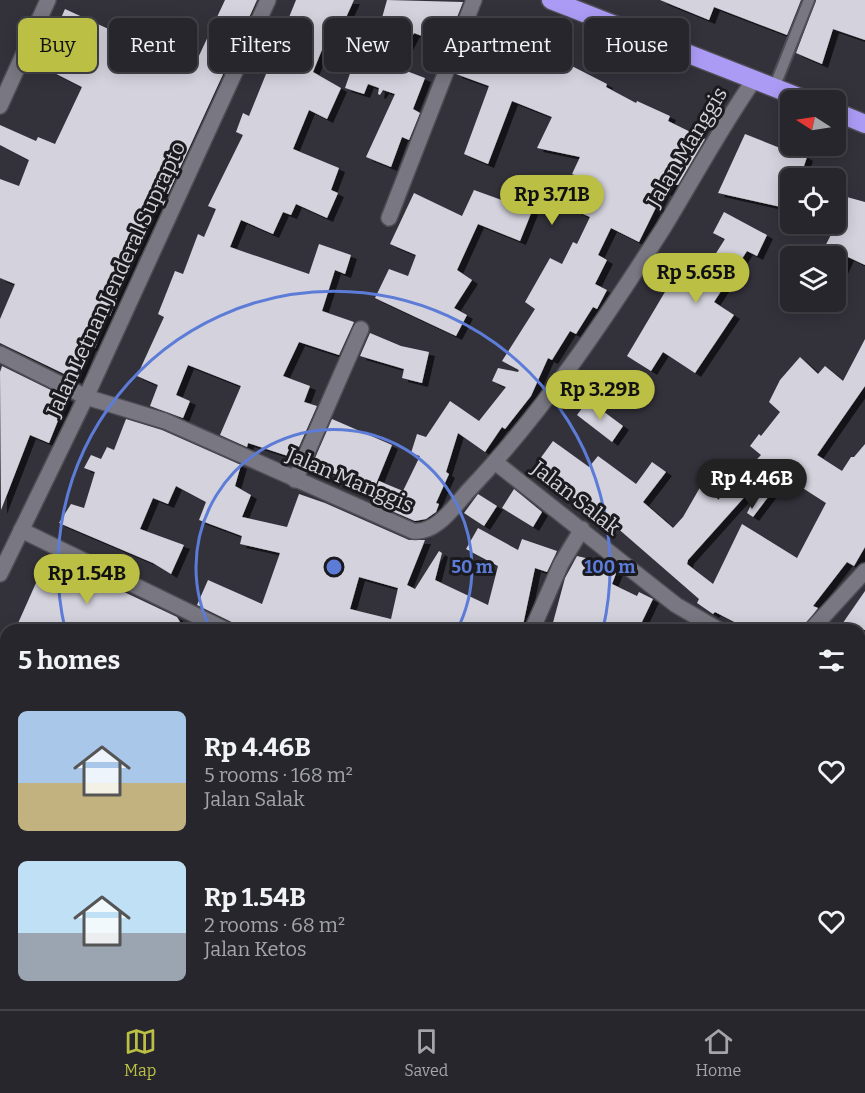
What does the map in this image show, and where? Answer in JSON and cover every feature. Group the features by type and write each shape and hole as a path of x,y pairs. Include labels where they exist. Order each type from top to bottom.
{"highway":[{"path":"551,0 750,85 780,90"},
{"path":"846,116 865,124"}],"street":[{"path":"0,106 48,0"},
{"name":"Jalan Letnan Jenderal Suprapto","path":"0,574 86,397 268,0"},
{"path":"388,218 474,0"},
{"name":"Jalan Manggis","path":"0,354 86,397 165,421 295,480 420,532 443,517 495,462 587,341 663,228 750,85"},
{"path":"295,480 361,329"},
{"name":"Jalan Salak","path":"495,462 676,605 709,624"},
{"path":"535,624 561,564 582,529"},
{"path":"21,530 214,624"},
{"path":"816,624 865,571"}],"lane":[{"path":"774,88 809,0"}],"building":[{"path":"225,0 257,0 249,18 217,18"},
{"path":"296,0 354,0 346,18 324,18 324,45 313,72 341,88 327,119 309,110 293,149 339,168 331,190 338,193 327,218 296,204 291,215 283,212 273,234 241,220 230,247 309,274 319,244 351,255 345,274 335,270 322,311 354,322 339,355 299,342 283,376 310,386 304,402 317,406 294,458 248,443 247,447 220,435 241,386 188,365 176,395 190,401 183,418 150,406 158,385 137,376 164,317 158,314 175,271 183,274 198,234 204,237 216,209 208,206 243,135 236,132 243,113 249,116 267,72 312,72 312,18 289,18"},
{"path":"387,0 463,2 457,18 423,18 423,36 414,33 411,39 411,18 382,18"},
{"path":"660,0 801,0 787,35 714,7 709,20"},
{"path":"816,0 865,0 865,40 833,29 822,64 796,53"},
{"path":"65,9 85,18 61,18"},
{"path":"97,24 109,29 109,72 197,72 197,60 209,34 209,72 224,72 168,194 163,192 137,253 134,252 110,316 108,314 95,348 90,347 77,380 0,343 0,319 15,284 0,278 0,179 19,186 29,160 0,145 0,125 36,141 38,137 55,144 82,87 53,72 97,72"},
{"path":"572,66 607,84 606,87 636,103 637,101 670,116 668,121 705,139 678,185 672,184 668,193 664,191 639,242 611,228 598,255 607,260 595,284 607,290 597,309 593,307 576,334 570,331 552,360 548,358 531,396 505,429 502,427 485,452 458,433 446,472 449,474 436,503 439,504 436,512 426,519 415,521 371,502 379,481 403,491 420,456 411,453 417,434 426,437 450,401 479,421 506,387 492,381 498,368 518,372 519,370 502,361 535,309 525,302 550,258 562,264 573,242 577,244 590,217 576,211 590,182 572,174 580,157 537,148 552,117 512,101 488,164 464,154 489,86 456,74 457,72 572,72"},
{"path":"350,72 409,72 425,78 413,109 420,113 409,140 402,137 391,167 366,157 395,94 383,90 380,95 378,94 379,88 368,84 364,94 345,88"},
{"path":"745,134 780,148 780,156 805,156 804,166 812,168 780,168 780,207 718,193"},
{"path":"474,190 532,211 520,241 478,224 457,270 472,280 454,308 467,315 456,336 375,298 389,269 408,276 416,255 390,244 414,193 462,216"},
{"path":"846,197 865,202 865,265 848,257 846,261 846,246 825,246 831,234 846,234"},
{"path":"724,212 767,235 757,256 747,251 714,302 734,315 695,373 663,352 651,371 627,356 675,275 694,288 725,239 713,233"},
{"path":"370,333 401,346 429,352 422,383 402,378 404,369 360,356"},
{"path":"865,339 865,386 817,455 842,471 851,457 854,457 865,444 865,547 854,566 847,562 813,606 818,608 806,624 738,624 715,612 713,614 697,603 699,599 607,519 569,495 573,489 537,463 553,441 589,467 598,456 636,484 652,462 666,472 643,502 673,528 683,517 706,477 718,500 761,455 750,446 780,412 769,402 780,380 800,357 818,374 825,366 843,381","holes":["767,472 747,513 753,517 784,476 826,503 797,558 742,524 713,584 687,564 688,560"]},
{"path":"2,366 67,398 49,443 30,435 1,510 0,372"},
{"path":"588,400 623,426 612,442 577,415"},
{"path":"126,419 162,430 241,465 235,486 251,495 242,517 287,527 299,494 409,540 425,540 407,585 415,589 439,551 442,553 435,580 488,605 498,566 466,549 478,528 518,550 522,539 557,551 547,572 535,568 523,624 236,624 197,605 208,580 262,604 280,553 240,544 242,536 199,520 206,502 176,486 168,504 153,498 140,529 184,545 171,574 153,563 59,523 71,504 84,508 95,472 84,468 91,455 101,459 107,447 114,450","holes":["359,577 398,588 391,619 350,609"]},
{"path":"332,419 392,445 374,489 312,465"},
{"path":"514,489 542,512 533,527 502,508"},
{"path":"478,494 497,506 484,526 464,513"},
{"path":"48,556 177,617 180,622 179,624 18,624"},
{"path":"577,556 607,563 617,571 612,584 637,596 639,592 653,599 641,624 553,624 565,578"},
{"path":"865,591 865,624 842,624"}]}
